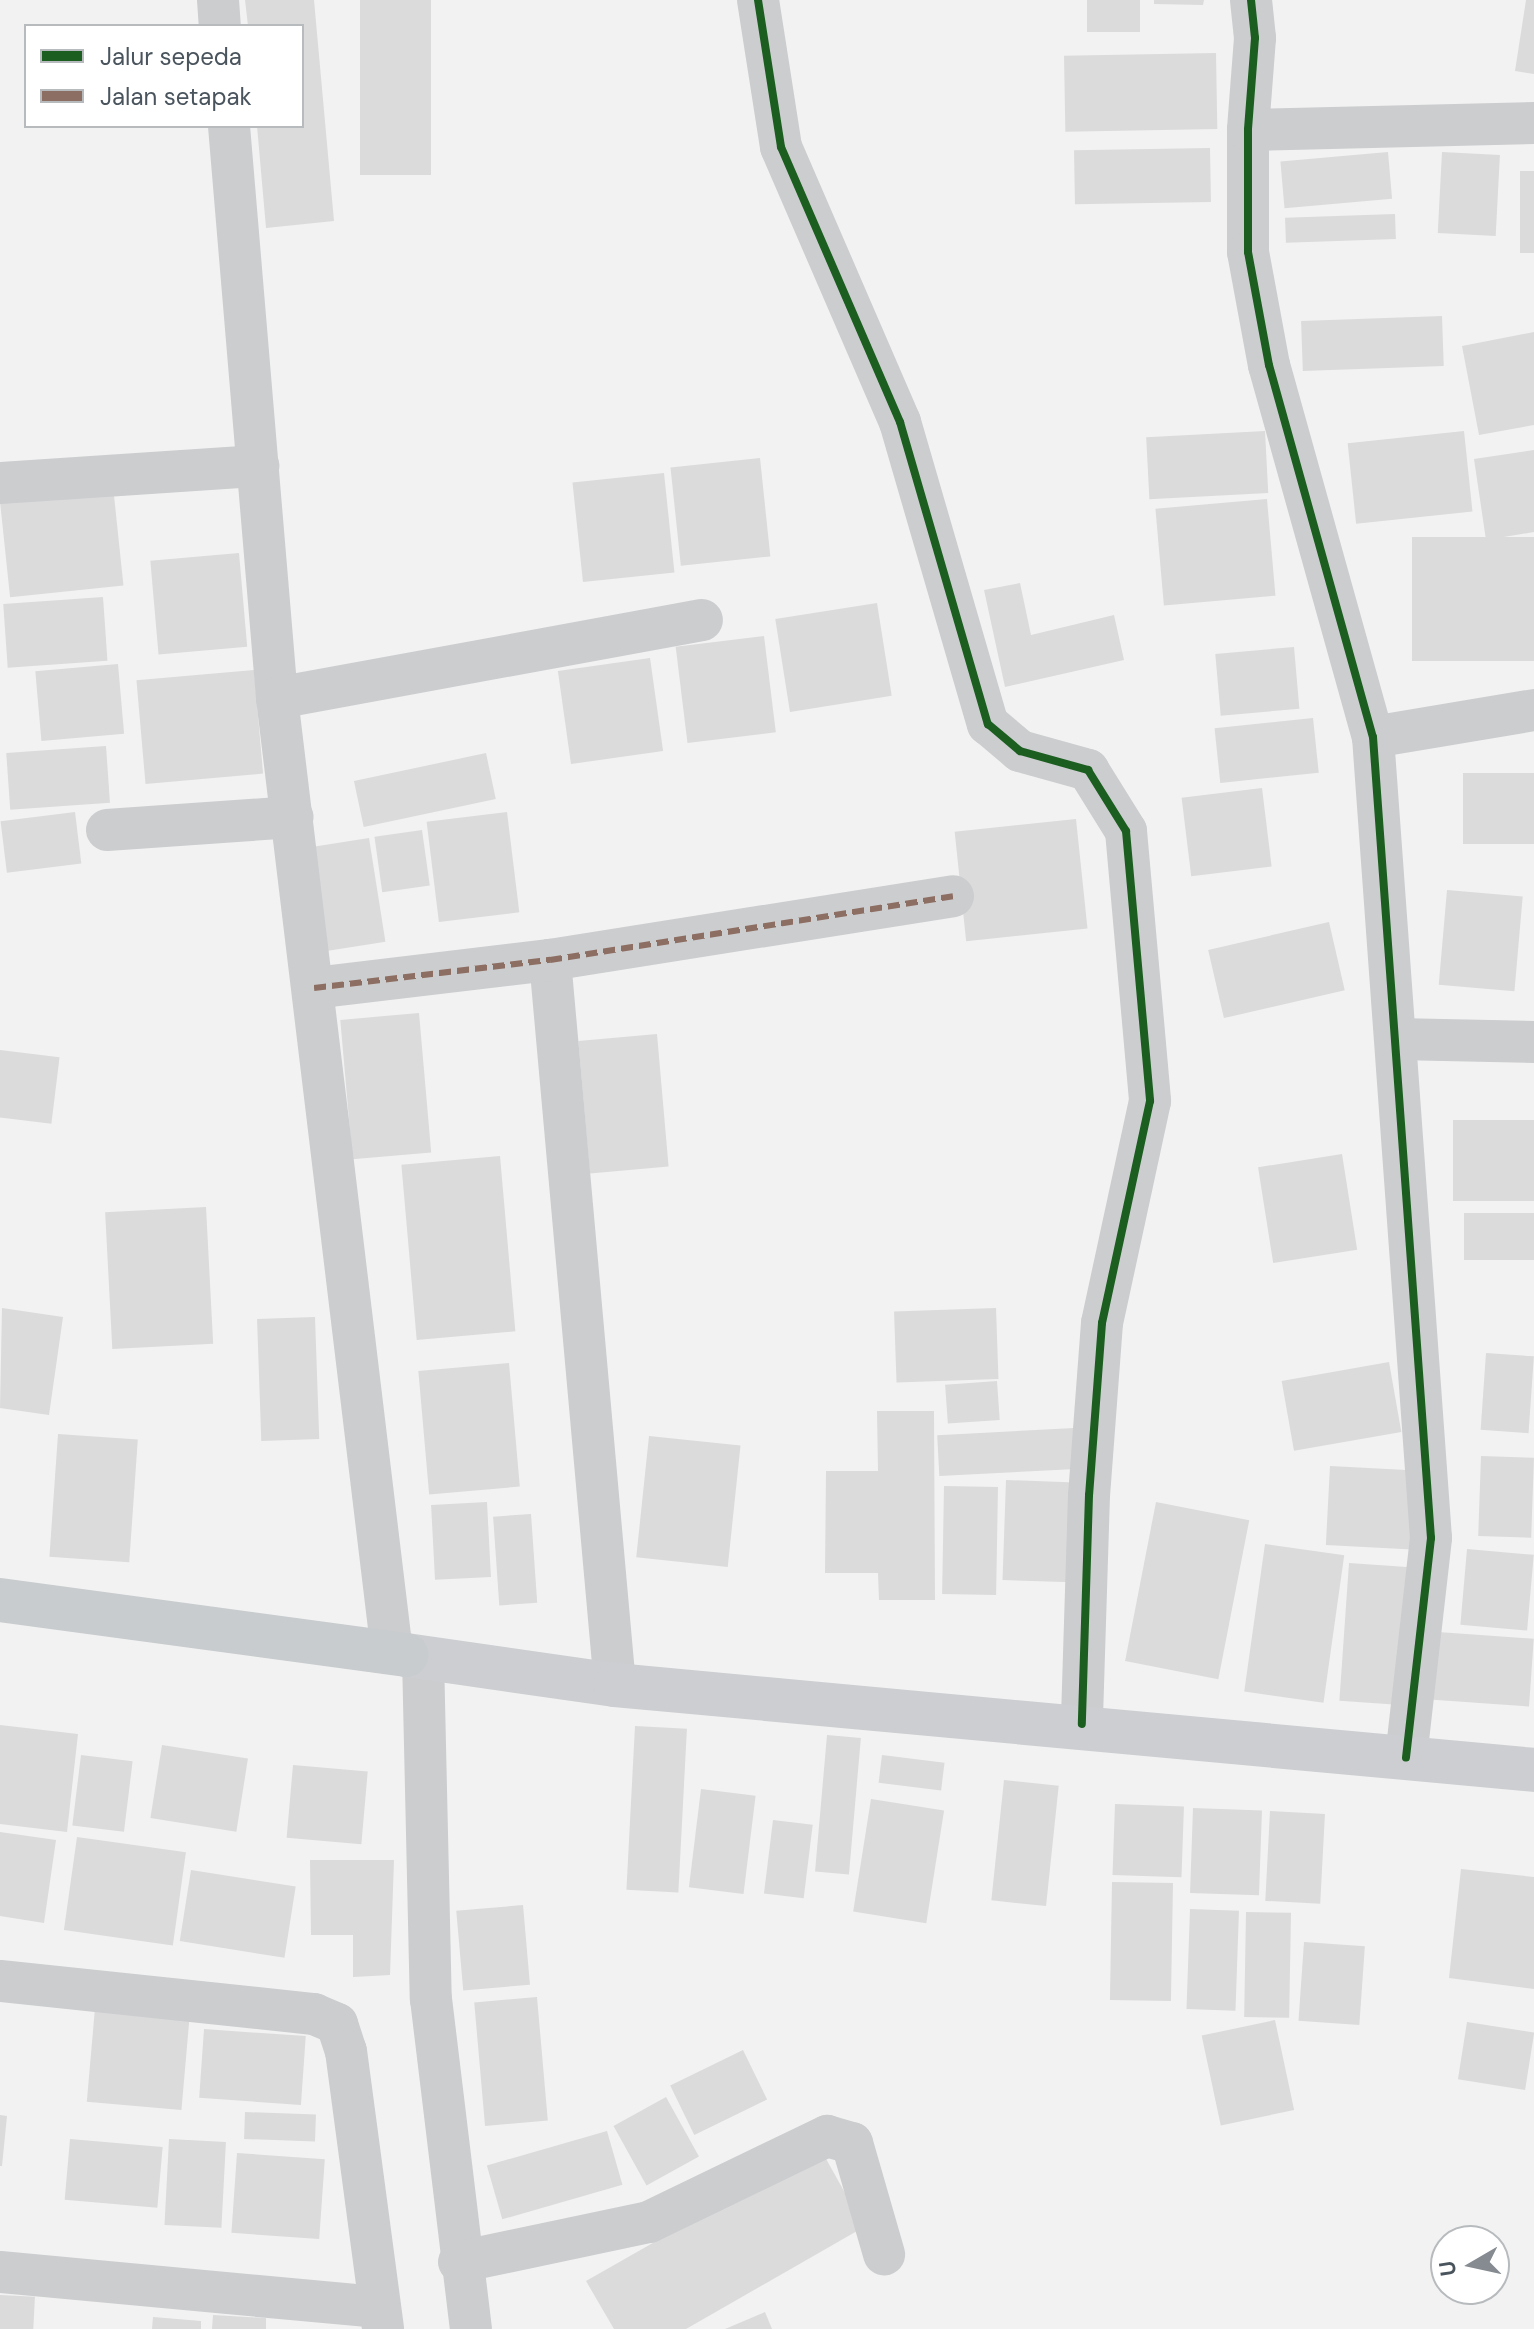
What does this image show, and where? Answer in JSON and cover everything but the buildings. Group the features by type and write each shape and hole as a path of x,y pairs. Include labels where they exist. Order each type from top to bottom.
{"main road":[{"path":"0,1600 615,1685 1082,1724 1534,1770"}],"street":[{"path":"218,0 220,24"},
{"path":"758,0 781,147 900,422 988,724 1020,751 1088,770 1126,831 1150,1101 1102,1323 1089,1495 1082,1724"},
{"path":"1251,0 1255,38 1248,130 1248,252 1269,365 1373,737 1431,1538 1406,1758"},
{"path":"1248,130 1534,123"},
{"path":"229,128 277,698 407,1655 431,1999 459,2262 471,2329"},
{"path":"0,483 258,466"},
{"path":"277,698 702,620"},
{"path":"1373,737 1534,710"},
{"path":"107,830 293,817"},
{"path":"314,988 550,960 953,896"},
{"path":"550,960 615,1685"},
{"path":"1396,1039 1534,1042"},
{"path":"0,1981 314,2014 337,2024 346,2051 381,2318 0,2272"},
{"path":"459,2262 649,2222 827,2136 852,2143 884,2254"}],"marked path":[{"path":"314,988 550,960 953,896"}],"cycle path":[{"path":"758,0 781,147 900,422 988,724 1020,751 1088,770 1126,831 1150,1101 1102,1323 1089,1495 1082,1724"},
{"path":"1251,0 1255,38 1248,130 1248,252 1269,365 1373,737 1431,1538 1406,1758"}]}
